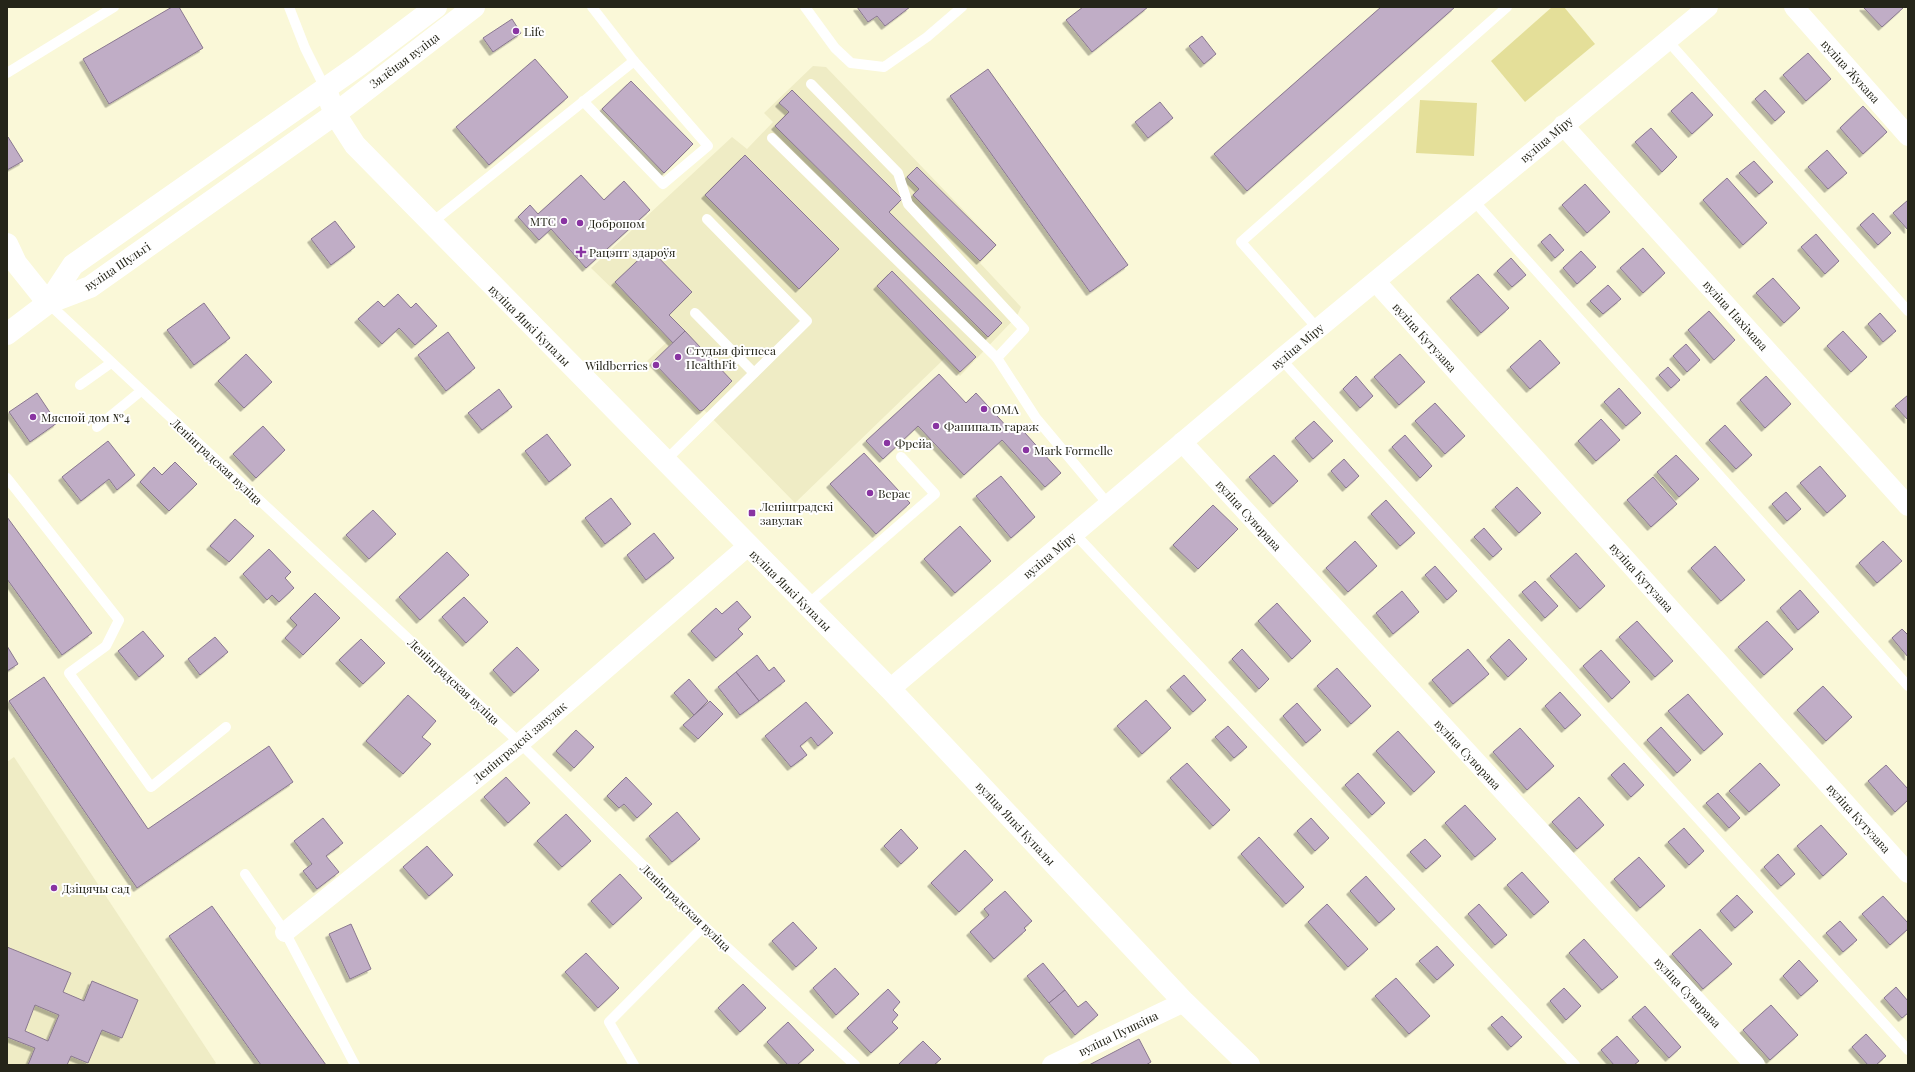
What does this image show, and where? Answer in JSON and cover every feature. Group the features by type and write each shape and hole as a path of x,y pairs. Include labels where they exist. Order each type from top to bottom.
{"street":[{"name":"Зялёная вуліца","path":"325,88 436,7"},
{"name":"Зялёная вуліца","path":"335,114 474,7"},
{"name":"вуліца Міру","path":"890,690 1108,504 1318,328 1376,282 1563,125 1708,7"},
{"name":"вуліца Жукава","path":"1794,7 1908,136"},
{"name":"вуліца Янкі Купалы","path":"325,88 335,114 354,145 430,224 890,690 1184,1002 1249,1065"},
{"name":"вуліца Шульгі","path":"48,303 73,265 325,88"},
{"name":"вуліца Шульгі","path":"48,303 90,287 335,114"},
{"name":"вуліца Нахімава","path":"1563,125 1908,506"},
{"path":"7,244 16,263 48,303 7,334"},
{"name":"вуліца Кутузава","path":"1376,282 1908,873"},
{"name":"вуліца Суворава","path":"1182,442 1755,1065"},
{"name":"Ленінградскі завулак","path":"285,932 520,743 748,546"},
{"name":"вуліца Пушкіна","path":"1052,1065 1184,1002"}],"lane":[{"path":"7,73 114,7"},
{"path":"289,7 305,48 325,88"},
{"path":"583,101 663,184 708,146 634,61 592,7"},
{"path":"805,7 835,48 851,63 884,67 927,37 962,7"},
{"path":"1318,328 1241,242 1507,7"},
{"path":"1667,40 1908,311"},
{"path":"430,224 634,61"},
{"path":"811,84 898,173 908,204 1024,329 997,358"},
{"path":"772,138 997,358 1036,418 1108,504"},
{"path":"1473,200 1908,686"},
{"path":"665,461 807,321 707,219"},
{"name":"Ленінградская вуліца","path":"48,303 520,743 704,926 855,1065"},
{"path":"695,313 754,373"},
{"path":"1282,359 1908,1050"},
{"path":"80,385 111,363"},
{"path":"97,427 141,391"},
{"path":"807,605 935,494 901,457"},
{"path":"7,478 119,620 106,646 69,673 151,787 226,726"},
{"path":"1074,533 1575,1065"},
{"path":"245,874 285,932 355,1065"},
{"path":"634,1065 609,1022 704,926"}],"shaded area":[{"path":"1552,7 1564,7 1595,44 1525,102 1491,61"},
{"path":"813,66 826,67 997,245 980,263 1021,307 1017,316 960,376 944,359 795,503 704,410 699,414 647,361 667,342 591,268 732,137 747,149 773,122 764,113"},
{"path":"1420,100 1477,103 1474,156 1416,153"},
{"name":"Дзіцячы сад","path":"14,757 216,1063 214,1065 7,1065 7,762"}],"building":[{"path":"172,7 179,7 203,48 109,104 83,59"},
{"path":"857,7 910,7 885,26 877,16 868,22"},
{"path":"1083,7 1148,7 1092,52 1066,20"},
{"path":"1381,7 1455,7 1247,191 1214,154"},
{"path":"1863,7 1902,7 1903,8 1882,27"},
{"path":"512,19 521,33 493,52 483,38"},
{"path":"1202,36 1216,54 1204,64 1189,46"},
{"path":"1808,53 1831,79 1806,101 1783,75"},
{"path":"535,59 568,97 489,165 456,127"},
{"path":"988,69 1128,265 1090,292 950,96"},
{"path":"631,81 693,144 664,173 602,109"},
{"path":"792,90 902,199 889,212 1002,323 988,337 775,126 789,112 779,103"},
{"path":"1765,90 1785,112 1775,121 1755,99"},
{"path":"1692,92 1713,115 1692,134 1671,111"},
{"path":"1160,102 1173,118 1148,138 1135,122"},
{"path":"1863,106 1887,132 1863,154 1840,128"},
{"path":"1651,128 1677,157 1662,172 1635,142"},
{"path":"8,137 23,161 7,170 7,138"},
{"path":"1827,150 1847,173 1828,189 1808,167"},
{"path":"745,155 839,249 799,289 705,195"},
{"path":"1754,161 1773,182 1759,194 1739,173"},
{"path":"917,167 996,245 980,261 913,195 919,189 907,177"},
{"name":"Доброном","path":"581,175 604,200 624,181 650,210 586,268 551,229 539,240 518,217 530,205 538,214"},
{"path":"1727,178 1767,223 1743,245 1703,200"},
{"path":"1585,184 1610,212 1587,233 1562,205"},
{"path":"1908,200 1908,230 1893,213"},
{"path":"1873,213 1891,233 1878,245 1860,225"},
{"path":"335,221 355,247 331,265 311,239"},
{"path":"1550,234 1564,250 1555,258 1541,242"},
{"path":"1816,234 1839,261 1825,274 1801,247"},
{"path":"1643,248 1665,273 1643,293 1620,268"},
{"path":"650,249 692,292 669,315 685,331 673,343 615,282"},
{"path":"1581,251 1596,267 1577,284 1563,268"},
{"path":"1511,258 1526,275 1512,287 1497,271"},
{"path":"892,271 976,357 960,372 877,286"},
{"path":"1478,274 1509,308 1481,333 1450,298"},
{"path":"1773,278 1800,308 1784,323 1756,293"},
{"path":"1608,285 1621,299 1603,314 1590,301"},
{"path":"398,294 411,308 416,303 437,326 415,345 399,328 382,344 358,319 378,301 384,307"},
{"path":"204,303 230,338 194,365 167,330"},
{"path":"1709,311 1735,340 1714,360 1688,330"},
{"path":"1880,313 1896,331 1883,342 1868,324"},
{"path":"685,331 732,381 703,410 700,411 653,362"},
{"path":"1843,331 1867,357 1851,372 1827,346"},
{"path":"448,332 475,368 446,391 418,355"},
{"path":"1540,340 1560,363 1530,389 1510,367"},
{"path":"1686,344 1700,360 1687,372 1673,356"},
{"path":"246,354 272,382 244,408 218,381"},
{"path":"1400,354 1425,382 1399,405 1374,377"},
{"path":"1668,367 1680,380 1671,388 1659,375"},
{"path":"939,374 966,403 976,393 1009,429 1016,423 1061,473 1045,487 1002,440 964,475 918,426 883,459 866,441"},
{"path":"1356,376 1373,396 1360,408 1343,389"},
{"path":"1766,376 1791,404 1765,428 1740,400"},
{"path":"1619,388 1641,413 1626,426 1604,402"},
{"path":"499,389 512,407 482,430 468,413"},
{"name":"Мясной дом №4","path":"37,393 57,423 30,442 9,412"},
{"path":"1908,395 1908,420 1895,406"},
{"path":"1435,403 1465,436 1445,454 1415,421"},
{"path":"1601,419 1620,440 1596,461 1578,441"},
{"path":"1314,421 1333,441 1313,459 1295,438"},
{"path":"1725,425 1752,455 1736,469 1709,440"},
{"path":"263,426 285,450 256,478 233,454"},
{"path":"547,434 571,465 549,482 525,451"},
{"path":"1405,435 1432,466 1420,478 1392,447"},
{"path":"108,441 135,475 117,490 109,479 81,501 62,477"},
{"name":"Верас","path":"864,453 910,503 876,534 830,484"},
{"path":"1274,455 1298,481 1273,504 1249,477"},
{"path":"1676,455 1699,479 1679,497 1657,472"},
{"path":"1344,459 1359,476 1346,488 1331,471"},
{"path":"175,462 197,484 169,511 140,482 154,467 162,475"},
{"path":"1820,466 1846,496 1827,513 1800,483"},
{"path":"1001,476 1035,517 1011,538 976,496"},
{"path":"1653,477 1677,504 1651,527 1627,500"},
{"path":"1517,487 1541,513 1519,533 1495,507"},
{"path":"1786,492 1801,509 1787,521 1772,504"},
{"path":"611,498 631,524 605,544 585,518"},
{"path":"1386,500 1415,533 1400,546 1371,514"},
{"path":"1213,505 1238,529 1198,569 1173,545"},
{"path":"373,510 396,534 369,559 346,535"},
{"path":"7,517 92,633 62,655 7,579"},
{"path":"235,519 254,536 229,562 210,546"},
{"path":"960,526 991,561 955,593 924,559"},
{"path":"1484,528 1502,549 1493,557 1474,537"},
{"path":"654,533 674,558 646,580 627,555"},
{"path":"1355,541 1377,566 1348,592 1326,568"},
{"path":"1883,541 1902,561 1877,583 1859,563"},
{"path":"1715,546 1745,580 1721,601 1691,568"},
{"path":"269,549 291,572 285,578 294,588 279,602 272,595 267,600 243,574"},
{"path":"447,552 469,575 420,620 399,597"},
{"path":"1576,553 1605,586 1580,609 1550,576"},
{"path":"1435,566 1457,591 1447,600 1425,575"},
{"path":"1535,581 1558,606 1545,618 1522,592"},
{"path":"1800,590 1819,612 1798,630 1780,608"},
{"path":"1402,591 1419,612 1393,634 1376,613"},
{"path":"315,593 340,618 303,655 285,638 297,625 290,618"},
{"path":"464,597 488,622 466,643 442,617"},
{"path":"737,601 751,617 738,629 743,634 716,658 691,631 716,608 722,614"},
{"path":"1277,603 1311,641 1292,659 1258,621"},
{"path":"1637,621 1673,661 1655,677 1619,637"},
{"path":"1767,621 1793,649 1764,675 1738,647"},
{"path":"1902,629 1908,635 1908,657 1892,638"},
{"path":"143,631 164,656 139,677 118,651"},
{"path":"215,637 228,652 200,675 188,659"},
{"path":"361,639 385,663 363,684 339,660"},
{"path":"1509,639 1527,659 1508,677 1490,657"},
{"path":"7,646 18,664 7,671"},
{"path":"517,647 539,670 514,693 493,670"},
{"path":"1242,649 1269,679 1259,689 1232,659"},
{"path":"1468,649 1489,674 1453,704 1432,680"},
{"path":"1601,650 1630,682 1612,699 1583,666"},
{"path":"757,655 769,671 774,667 785,681 759,701 736,672"},
{"path":"1337,668 1371,706 1351,724 1317,686"},
{"path":"736,672 759,701 740,715 718,687"},
{"path":"1184,675 1206,700 1193,712 1170,687"},
{"path":"44,677 148,829 269,746 293,782 137,888 9,701"},
{"path":"689,679 708,701 694,715 674,693"},
{"path":"1823,686 1852,717 1826,741 1797,710"},
{"path":"1560,692 1581,715 1565,729 1545,706"},
{"path":"1688,694 1723,734 1704,751 1668,711"},
{"path":"408,695 436,721 422,737 431,744 403,774 366,741"},
{"path":"1146,700 1171,728 1142,754 1117,726"},
{"path":"710,701 723,714 698,739 683,725"},
{"path":"806,702 833,733 818,746 811,737 800,746 807,755 791,767 765,736"},
{"path":"1297,703 1321,730 1306,743 1283,716"},
{"path":"1228,726 1247,747 1234,758 1215,737"},
{"path":"1661,727 1691,760 1677,773 1647,740"},
{"path":"1520,728 1554,766 1527,790 1493,752"},
{"path":"576,730 594,747 574,768 556,751"},
{"path":"1398,731 1435,772 1414,792 1376,751"},
{"path":"1187,763 1230,810 1213,826 1170,778"},
{"path":"1624,763 1644,785 1631,797 1611,775"},
{"path":"1760,763 1780,785 1749,812 1729,791"},
{"path":"1886,765 1908,789 1908,800 1895,812 1868,781"},
{"path":"1358,773 1385,803 1372,815 1345,785"},
{"path":"506,777 530,803 508,823 484,797"},
{"path":"626,777 652,804 637,818 624,804 619,808 607,796"},
{"path":"1718,793 1740,818 1729,828 1706,803"},
{"path":"1579,797 1604,825 1577,849 1552,822"},
{"path":"1465,805 1496,839 1475,857 1445,823"},
{"path":"677,812 700,839 672,862 649,836"},
{"path":"566,814 591,841 562,867 537,841"},
{"path":"323,818 343,843 326,856 339,872 317,889 303,871 312,864 294,841"},
{"path":"1311,818 1329,838 1315,851 1297,831"},
{"path":"1821,825 1847,854 1823,876 1797,846"},
{"path":"1684,828 1704,851 1689,865 1668,842"},
{"path":"901,829 918,848 901,864 884,846"},
{"path":"1259,837 1304,887 1286,904 1241,854"},
{"path":"1425,839 1441,856 1426,869 1410,852"},
{"path":"427,846 453,875 429,896 403,867"},
{"path":"965,850 993,880 959,912 931,883"},
{"path":"1778,854 1795,874 1781,886 1764,867"},
{"path":"1639,857 1665,886 1640,908 1614,879"},
{"path":"1522,872 1549,902 1534,915 1507,885"},
{"path":"620,874 642,898 613,925 591,901"},
{"path":"1366,876 1395,909 1379,923 1350,891"},
{"path":"1005,891 1032,921 1024,928 1026,930 994,959 970,932 989,915 984,909"},
{"path":"1737,895 1753,912 1735,928 1720,911"},
{"path":"1883,896 1908,923 1908,929 1890,945 1862,914"},
{"path":"1327,904 1368,949 1348,967 1308,922"},
{"path":"1479,904 1507,935 1495,945 1468,914"},
{"path":"212,906 326,1065 261,1065 169,936"},
{"path":"1840,921 1857,940 1843,952 1826,933"},
{"path":"793,922 817,948 796,967 772,941"},
{"path":"351,924 371,969 350,979 329,934"},
{"path":"1700,929 1732,964 1703,989 1672,954"},
{"path":"1584,939 1618,977 1602,990 1569,953"},
{"path":"1437,946 1454,965 1437,980 1419,961"},
{"path":"7,947 71,973 63,992 84,1001 92,981 138,1000 122,1038 102,1030 88,1063 71,1056 67,1065 28,1065 35,1048 7,1037","holes":["35,1005 59,1015 48,1041 25,1031"]},
{"path":"586,953 619,988 598,1008 565,972"},
{"path":"1799,960 1818,981 1801,996 1783,976"},
{"path":"1043,963 1065,990 1049,1003 1027,976"},
{"path":"835,968 859,994 836,1015 813,988"},
{"path":"1396,978 1430,1016 1409,1034 1375,996"},
{"path":"743,984 766,1008 740,1032 718,1008"},
{"path":"1896,987 1908,1001 1908,1013 1902,1018 1884,998"},
{"path":"1564,988 1581,1006 1566,1020 1550,1001"},
{"path":"888,989 900,1002 893,1010 898,1015 892,1022 898,1028 871,1053 847,1028"},
{"path":"1065,990 1078,1007 1086,1001 1098,1015 1075,1035 1049,1003"},
{"path":"1771,1005 1798,1035 1770,1060 1743,1030"},
{"path":"1645,1006 1681,1047 1669,1058 1632,1017"},
{"path":"1502,1016 1522,1037 1511,1047 1491,1025"},
{"path":"788,1022 814,1050 797,1065 788,1065 767,1042"},
{"path":"1866,1034 1886,1056 1876,1065 1868,1065 1852,1047"},
{"path":"1617,1036 1639,1061 1634,1065 1614,1065 1601,1050"},
{"path":"1139,1039 1151,1062 1146,1065 1089,1065"},
{"path":"923,1041 941,1059 934,1065 898,1065"}],"place":[{"name":"Life","path":"516,31"},
{"name":"МТС","path":"564,221"},
{"name":"Доброном","path":"580,223"},
{"name":"Рацэпт здароўя","path":"581,252"},
{"name":"Студыя фітнеса HealthFit","path":"678,357"},
{"name":"Wildberries","path":"656,365"},
{"name":"ОМА","path":"984,409"},
{"name":"Мясной дом №4","path":"33,417"},
{"name":"Фанипаль гараж","path":"936,426"},
{"name":"Фрейа","path":"887,443"},
{"name":"Mark Formelle","path":"1026,450"},
{"name":"Верас","path":"870,493"},
{"name":"Ленінградскі завулак","path":"752,513"},
{"name":"Дзіцячы сад","path":"54,888"}]}
